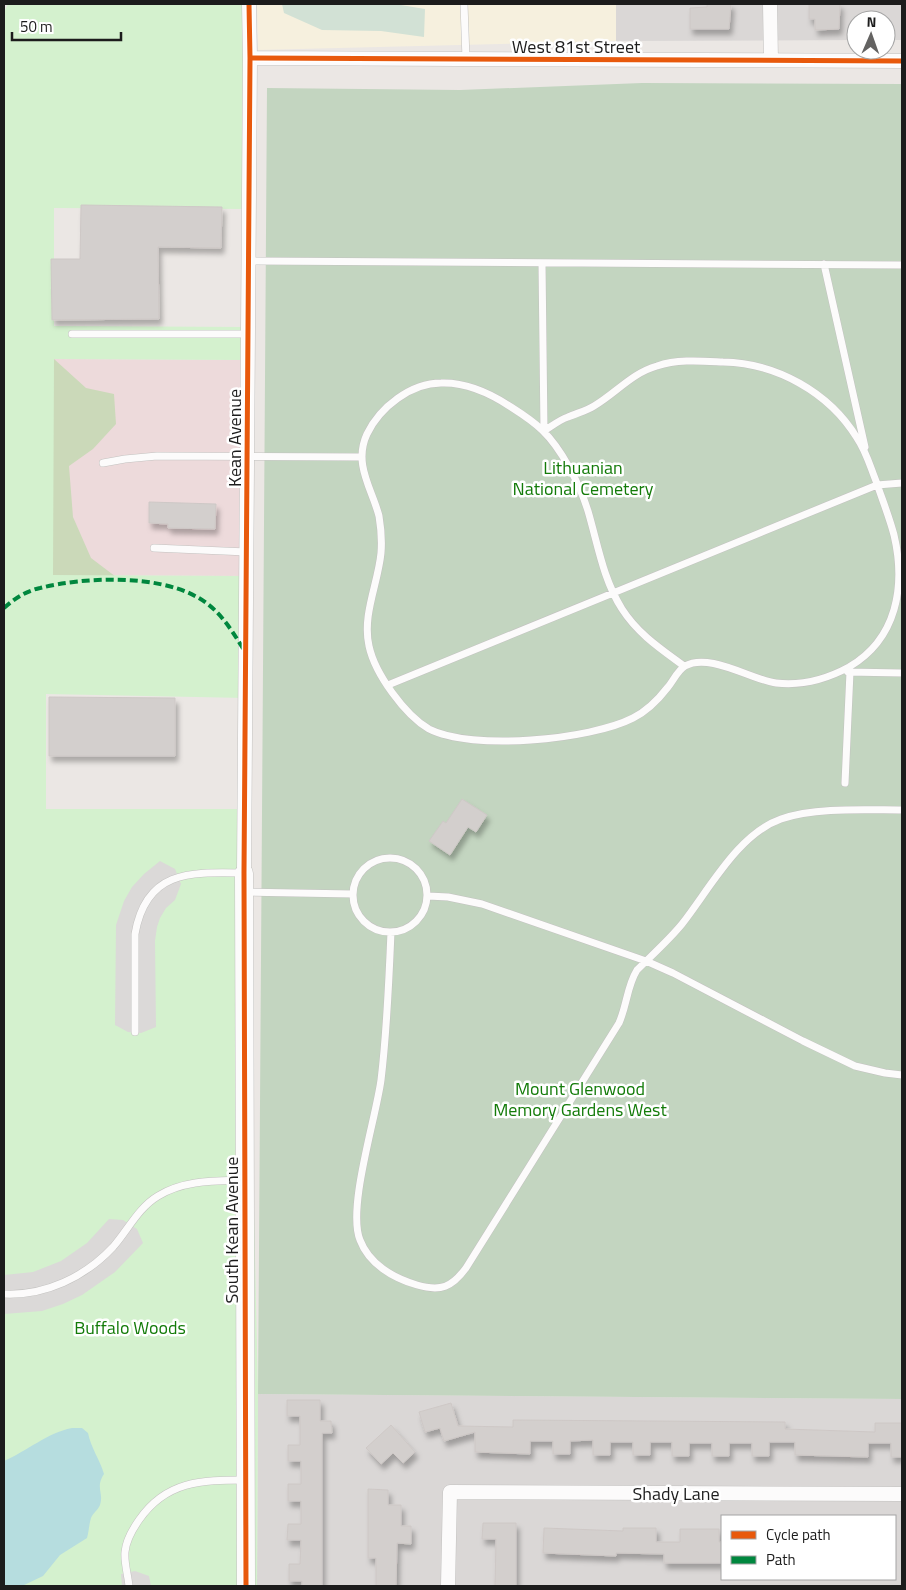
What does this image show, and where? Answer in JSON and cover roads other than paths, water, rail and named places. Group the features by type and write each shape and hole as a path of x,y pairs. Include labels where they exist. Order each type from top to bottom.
{"street":[{"name":"Kean Avenue","path":"244,873 249,334 249,4"},
{"path":"770,4 770,60"},
{"name":"West 81st Street","path":"250,58 902,61"},
{"name":"South Kean Avenue","path":"244,873 246,1586"},
{"name":"Shady Lane","path":"448,1586 450,1492 902,1494"}],"lane":[{"path":"464,4 466,59"},
{"path":"249,261 902,265"},
{"path":"542,263 544,431"},
{"path":"684,666 643,635 632,624 614,594 604,570 587,507 579,487 565,462 544,431 502,401 465,384 434,383 412,390 388,407 370,429 364,440 362,457 369,491 377,508 381,535 381,554 368,623 370,650 388,685 407,712 428,728 440,734 460,738 518,740 578,734 629,720 651,706 684,666 690,663 720,665 776,683 816,681 859,661 872,649 893,616 898,598 899,575 897,550 888,513 867,456 824,264"},
{"path":"72,334 249,334"},
{"path":"544,431 557,422 595,406 644,370 660,365 698,361 734,362 764,367 789,378 815,394 849,426 867,456"},
{"path":"103,463 125,458 157,456 362,457"},
{"path":"388,685 877,485 902,483"},
{"path":"154,548 247,552"},
{"path":"840,671 902,673"},
{"path":"845,782 850,672"},
{"path":"391,932 381,1079 360,1182 356,1227 365,1251 386,1272 418,1285 442,1288 458,1279 466,1268 618,1023 625,1010 633,977 681,925 738,850 766,826 789,816 811,813 902,810"},
{"path":"392,858 406,861 422,875 428,896 422,915 413,924 402,930 391,932 380,931 364,921 358,912 352,894 360,874 368,865 379,860 392,858"},
{"path":"135,1032 135,934 138,919 147,901 162,886 178,876 202,872 244,873"},
{"path":"244,892 352,894"},
{"path":"428,896 448,897 482,904 646,961 855,1066 902,1075"},
{"path":"4,1294 35,1293 65,1282 82,1272 112,1247 146,1205 170,1190 202,1182 244,1180"},
{"path":"129,1586 125,1552 128,1540 133,1528 154,1502 178,1487 196,1482 245,1480"}],"water":[{"path":"72,1428 82,1428 88,1433 104,1474 100,1483 100,1505 91,1518 87,1538 60,1555 43,1576 22,1586 4,1586 4,1461 54,1434"}],"park label":[{"name":"Lithuanian National Cemetery","path":"583,477"},
{"name":"Mount Glenwood Memory Gardens West","path":"580,1098"},
{"name":"Buffalo Woods","path":"130,1327"}]}
